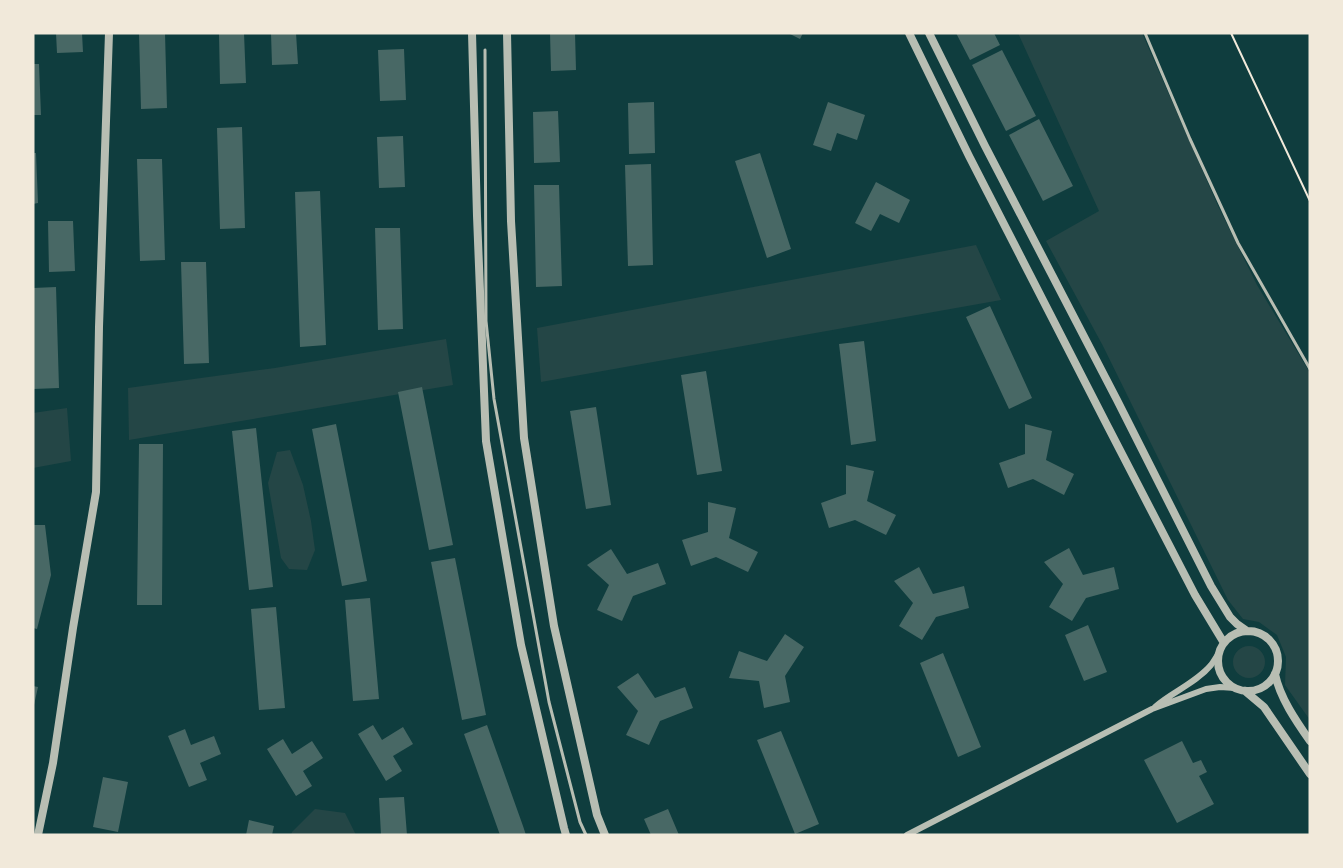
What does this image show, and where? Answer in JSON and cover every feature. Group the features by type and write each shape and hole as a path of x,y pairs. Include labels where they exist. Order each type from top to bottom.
{"street":[{"path":"38,835 53,763 96,492 109,33"},
{"path":"472,33 486,441 521,645 566,835"},
{"path":"507,33 512,221 524,438 554,626 597,815 605,835"},
{"path":"909,33 963,145 1133,475 1195,595 1224,643"},
{"path":"929,33 1211,587 1230,617 1247,631"},
{"path":"907,835 1152,709 1197,678 1210,665 1231,636 1247,631 1262,634 1276,649 1278,659 1275,674 1265,686 1255,691 1220,687 1206,689 1152,709"},
{"path":"1219,653 1220,673 1234,688"},
{"path":"1275,674 1277,685 1284,699 1310,741"},
{"path":"1245,691 1264,706 1310,774"}],"lane":[{"path":"1145,33 1238,243 1310,369"},
{"path":"485,50 486,321 494,399 549,702 585,835"}],"path":[{"path":"1231,33 1310,201"}],"shaded area":[{"path":"1018,33 1142,33 1218,206 1257,285 1310,373 1310,720 1285,685 1286,657 1277,635 1259,622 1243,619 1228,600 1103,346 1046,241 1099,211"},
{"path":"976,245 1001,300 541,382 537,328"},
{"path":"446,339 453,385 129,440 128,388 275,368"},
{"path":"67,408 71,461 33,468 33,413"},
{"path":"290,450 303,485 311,521 315,550 307,570 289,569 281,558 268,483 277,452"},
{"path":"1249,646 1261,650 1265,662 1261,674 1249,678 1237,674 1233,662 1237,650"},
{"path":"315,809 345,813 356,835 291,835"}],"building":[{"path":"56,33 82,33 83,52 57,53"},
{"path":"139,33 165,33 167,108 141,109"},
{"path":"219,33 244,33 246,83 220,84"},
{"path":"271,33 296,33 298,64 272,65"},
{"path":"550,33 575,33 576,70 551,71"},
{"path":"788,33 803,33 800,39"},
{"path":"956,33 994,33 1000,45 970,60"},
{"path":"404,49 406,100 380,101 378,50"},
{"path":"1002,50 1036,116 1006,131 972,65"},
{"path":"33,64 39,64 41,115 33,115"},
{"path":"654,102 655,153 629,154 628,103"},
{"path":"828,102 865,115 857,140 837,133 831,151 813,145"},
{"path":"558,111 560,162 534,163 533,112"},
{"path":"1039,119 1073,186 1043,201 1009,135"},
{"path":"242,127 245,228 220,229 217,128"},
{"path":"403,136 405,187 379,188 377,137"},
{"path":"33,153 36,153 38,203 33,204"},
{"path":"760,153 791,249 767,258 735,161"},
{"path":"137,159 162,159 165,260 140,261"},
{"path":"651,164 653,265 628,266 625,165"},
{"path":"876,182 910,200 899,223 880,214 871,231 855,223"},
{"path":"534,185 559,185 562,286 536,287"},
{"path":"320,191 326,345 300,347 295,192"},
{"path":"48,221 73,221 75,271 49,272"},
{"path":"375,228 400,228 403,329 378,330"},
{"path":"181,262 206,262 209,363 184,364"},
{"path":"56,287 59,388 33,389 33,288"},
{"path":"990,306 1032,398 1009,409 966,317"},
{"path":"864,341 876,441 851,445 839,344"},
{"path":"706,371 722,471 697,475 681,375"},
{"path":"422,387 453,545 429,550 398,392"},
{"path":"596,407 611,505 586,509 570,411"},
{"path":"336,424 367,581 342,586 312,429"},
{"path":"1025,424 1052,431 1046,460 1074,474 1064,495 1033,479 1008,488 999,463 1025,454"},
{"path":"256,428 273,587 249,590 232,431"},
{"path":"139,444 163,444 162,605 137,605"},
{"path":"846,465 874,471 867,501 896,515 886,535 855,520 829,528 821,503 846,494"},
{"path":"708,502 736,508 729,538 758,552 748,572 716,557 691,566 682,540 708,532"},
{"path":"33,525 45,525 51,575 37,629 33,628"},
{"path":"1069,548 1083,575 1114,567 1119,589 1086,598 1072,621 1049,607 1063,584 1044,562"},
{"path":"611,549 627,574 658,563 666,584 633,596 622,621 597,610 609,585 587,565"},
{"path":"455,558 486,715 462,720 431,562"},
{"path":"919,567 933,594 964,586 969,608 936,617 922,640 899,626 913,603 894,581"},
{"path":"370,598 379,699 353,701 345,600"},
{"path":"276,607 285,708 259,710 251,609"},
{"path":"1088,625 1107,672 1084,681 1065,635"},
{"path":"785,634 804,647 785,676 790,702 764,708 759,681 729,678 739,651 767,661"},
{"path":"943,653 981,747 958,757 920,663"},
{"path":"638,673 655,698 685,687 693,708 660,721 649,745 626,735 638,711 617,687"},
{"path":"33,686 38,687 34,705 33,705"},
{"path":"373,725 382,740 403,727 413,744 393,756 402,771 386,781 358,734"},
{"path":"487,725 526,835 500,835 464,734"},
{"path":"185,729 191,745 214,736 221,754 200,763 207,780 189,787 168,736"},
{"path":"781,731 819,824 795,834 757,740"},
{"path":"283,739 292,754 312,741 323,758 303,771 312,786 296,796 267,749"},
{"path":"1182,741 1193,763 1201,760 1207,772 1199,776 1214,804 1177,823 1144,760"},
{"path":"103,777 128,782 118,832 93,827"},
{"path":"404,797 407,835 381,835 379,798"},
{"path":"668,809 679,835 651,835 644,819"},
{"path":"249,820 274,826 272,835 246,835"}]}
